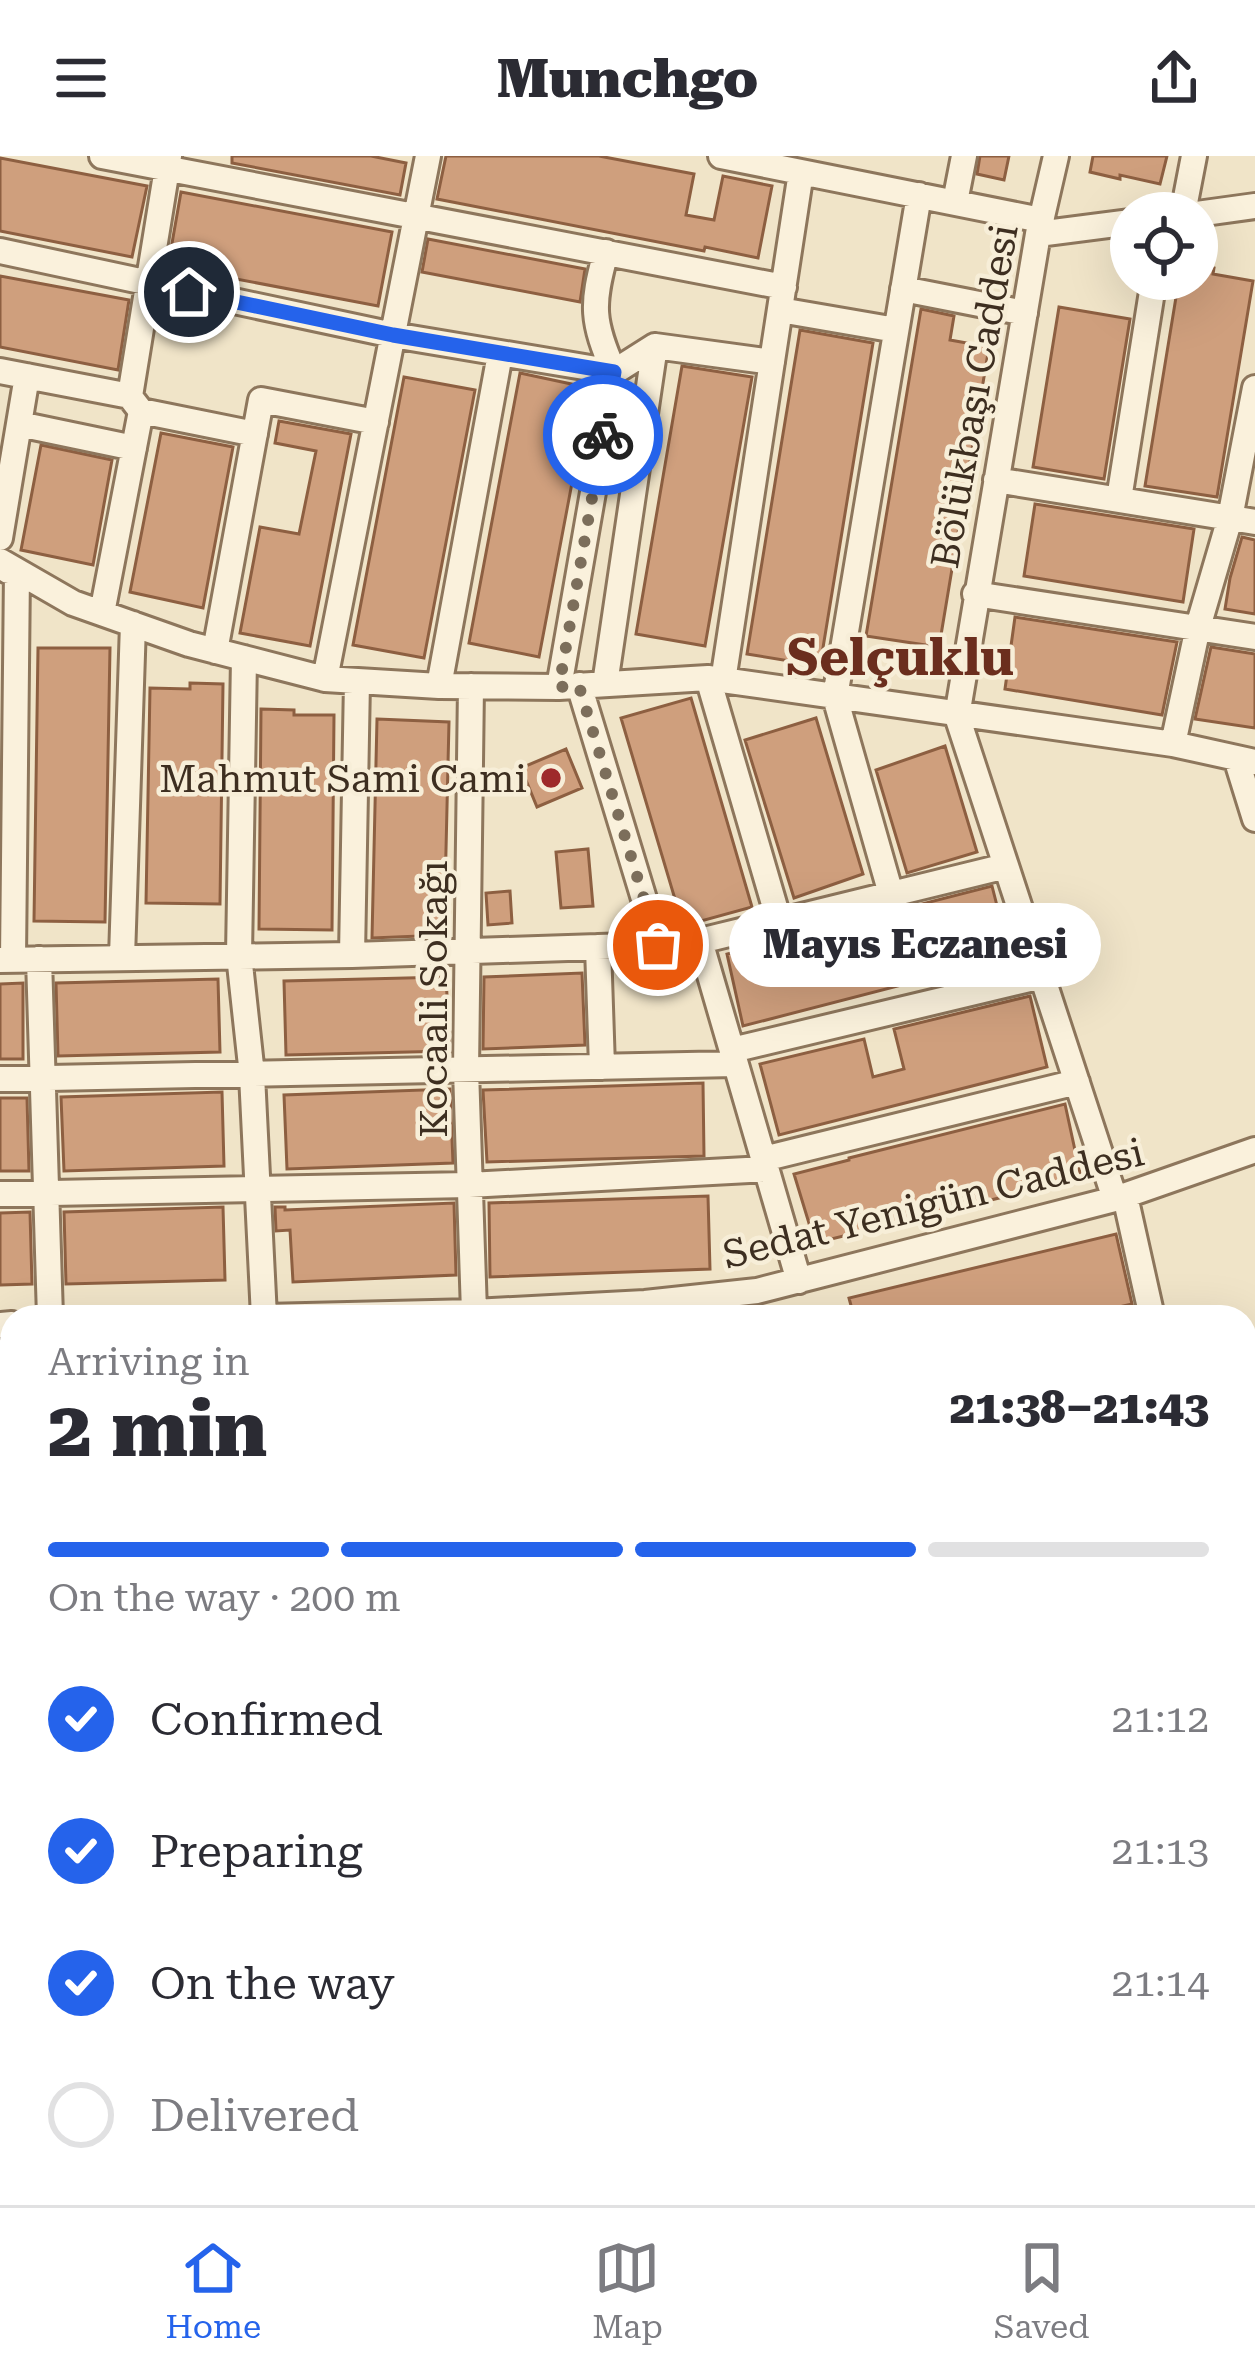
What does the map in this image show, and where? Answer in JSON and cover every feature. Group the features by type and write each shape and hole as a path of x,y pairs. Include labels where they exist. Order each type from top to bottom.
{"street":[{"path":"102,156 168,163 606,252 896,330"},
{"path":"325,679 428,156"},
{"path":"721,156 801,172 835,167 1040,227 1110,223"},
{"path":"955,202 964,156"},
{"name":"Bölükbaşı Caddesi","path":"1056,156 1024,314 957,716 1120,1198 1149,1305"},
{"path":"1187,192 1194,156"},
{"path":"102,614 134,448 148,283 168,163"},
{"path":"779,921 715,680 801,172"},
{"path":"891,894 835,698 919,195"},
{"path":"1218,211 1255,206"},
{"path":"0,251 393,335 614,372 655,346 772,362"},
{"path":"606,252 595,292 596,313 598,334 614,372 569,686 658,945"},
{"path":"903,289 1024,314"},
{"path":"1119,499 1151,300"},
{"path":"605,684 655,346"},
{"path":"439,686 500,354"},
{"path":"0,370 255,434"},
{"path":"0,538 27,376"},
{"path":"1173,744 1198,627 1243,520 1255,388"},
{"path":"215,651 261,400 376,422"},
{"path":"19,424 134,448"},
{"path":"995,480 1243,520"},
{"path":"1006,866 700,941 658,945 6,959 6,568 102,614 215,651 325,679 439,686 715,680 1173,744 1246,760 1255,819"},
{"path":"975,594 1255,637"},
{"path":"122,957 133,624"},
{"path":"244,658 238,955 252,1075 264,1305"},
{"path":"352,955 357,681"},
{"name":"Kocaali Sokağı","path":"470,686 466,1070 474,1305"},
{"path":"700,941 799,1281"},
{"path":"598,947 602,1067"},
{"path":"39,959 50,1305"},
{"path":"0,1078 602,1067 734,1057 1042,976"},
{"path":"0,1194 470,1185 765,1164 1077,1082"},
{"name":"Sedat Yenigün Caddesi","path":"607,1305 757,1291 799,1281 1120,1198 1255,1150"}],"building":[{"path":"232,156 371,156 406,163 400,195 232,163"},
{"path":"446,156 599,156 694,174 686,215 714,220 723,176 772,186 758,258 437,199"},
{"path":"980,156 1009,156 1004,180 977,174"},
{"path":"1093,156 1167,156 1160,184 1090,172"},
{"path":"0,158 147,186 132,257 0,231"},
{"path":"181,192 392,232 378,306 168,266"},
{"path":"428,239 585,269 580,302 422,272"},
{"path":"1218,275 1253,281 1217,497 1145,486 1176,300 1218,300"},
{"path":"0,276 129,300 118,370 0,347"},
{"path":"1059,307 1130,319 1104,479 1033,467"},
{"path":"921,309 954,316 950,340 989,347 939,647 866,636"},
{"path":"800,330 873,343 820,666 747,654"},
{"path":"682,366 752,377 705,646 636,634"},
{"path":"520,373 590,388 539,657 469,643"},
{"path":"404,377 475,390 424,658 353,645"},
{"path":"279,421 351,434 310,646 240,633 260,527 299,534 316,451 275,443"},
{"path":"161,433 233,447 203,608 130,592"},
{"path":"41,445 112,460 93,565 21,550"},
{"path":"1035,504 1194,529 1183,602 1024,576"},
{"path":"1242,537 1255,540 1255,614 1225,609"},
{"path":"1015,617 1177,642 1162,715 1005,689"},
{"path":"1211,647 1255,654 1255,728 1195,719"},
{"path":"38,648 110,648 105,922 34,921"},
{"path":"190,683 223,684 220,904 146,903 150,688 190,689"},
{"path":"691,698 752,907 683,926 621,718"},
{"path":"261,709 334,715 332,930 259,929"},
{"path":"816,718 863,874 794,898 745,740"},
{"path":"377,719 449,722 444,935 372,938"},
{"path":"945,746 977,852 907,873 876,770"},
{"name":"Mahmut Sami Cami","path":"566,749 582,788 537,807 521,768"},
{"path":"588,849 593,906 561,908 556,852"},
{"path":"992,886 1010,957 743,1026 727,954"},
{"path":"510,891 512,923 488,925 486,893"},
{"path":"582,973 585,1045 483,1049 484,977"},
{"path":"446,977 450,1051 286,1055 284,981"},
{"path":"218,979 220,1052 58,1056 56,983"},
{"path":"23,983 23,1059 0,1059 0,984"},
{"path":"1030,996 1047,1067 779,1135 760,1064 864,1039 873,1077 904,1069 894,1029"},
{"path":"703,1083 704,1156 487,1162 483,1090"},
{"path":"450,1089 453,1163 287,1169 284,1095"},
{"path":"222,1092 224,1166 64,1171 61,1097"},
{"path":"0,1098 27,1098 29,1171 0,1171"},
{"path":"1065,1104 1081,1178 815,1243 794,1174"},
{"path":"708,1196 710,1269 490,1277 489,1203"},
{"path":"454,1203 456,1275 293,1282 290,1230 276,1231 275,1207"},
{"path":"223,1207 225,1280 66,1284 64,1212"},
{"path":"30,1212 32,1284 0,1285 0,1213"},
{"path":"1116,1234 1132,1304 851,1305 849,1298"}],"way so far":[{"path":"603,435 559,687 579,686 658,945"}],"place":[{"name":"Mahmut Sami Cami","path":"551,778"},
{"name":"Mayıs Eczanesi","path":"658,945"}],"district":[{"name":"Selçuklu","path":"900,657"}],"route":[{"path":"189,292 393,335 614,372 603,435"}]}
